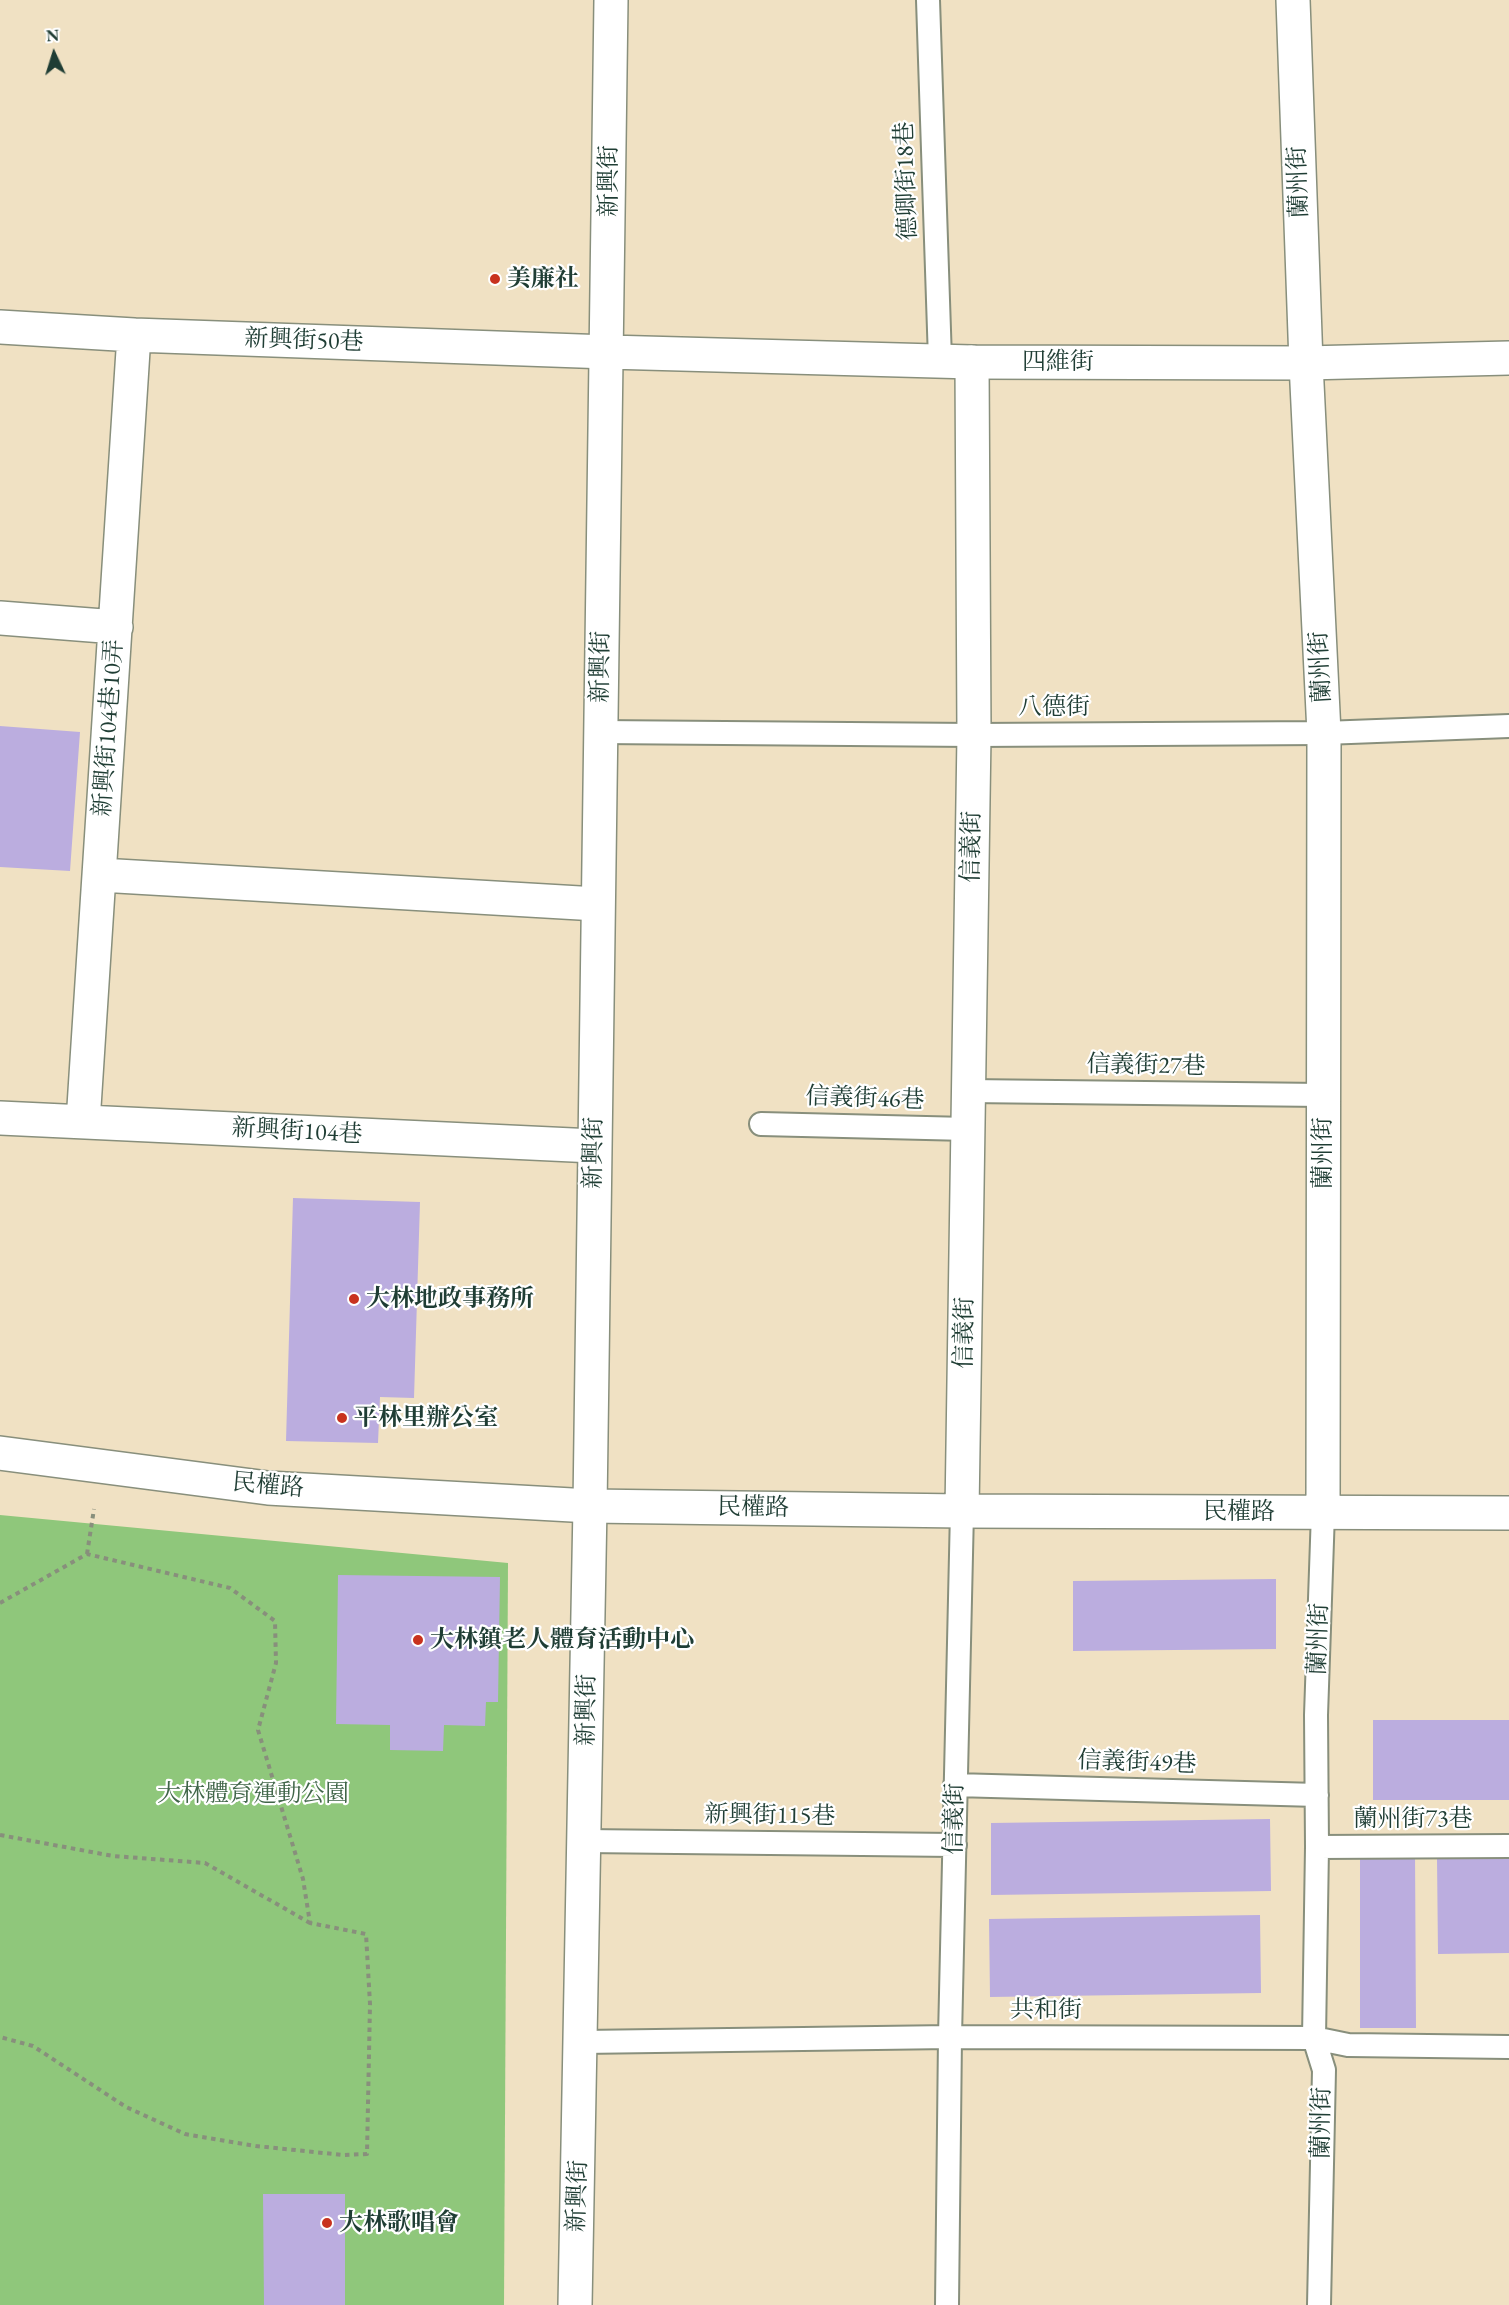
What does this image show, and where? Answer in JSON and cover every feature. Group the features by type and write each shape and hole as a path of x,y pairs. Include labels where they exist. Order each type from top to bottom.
{"street":[{"name":"新興街","path":"575,2305 582,2042 599,732 608,352 611,0"},
{"name":"蘭州街","path":"1293,0 1306,363 1324,733 1323,1512"},
{"name":"新興街50巷","path":"0,327 134,335 608,352"},
{"name":"新興街104巷10弄","path":"83,1122 134,335"},
{"name":"四維街","path":"608,352 972,362 1306,363 1509,358"},
{"name":"信義街","path":"962,1511 974,735 972,362"},
{"path":"0,618 116,627"},
{"path":"100,874 597,904"},
{"name":"新興街104巷","path":"0,1118 594,1146"},
{"name":"民權路","path":"0,1453 268,1488 590,1506 962,1511 1509,1513"}],"lane":[{"name":"德卿街18巷","path":"928,0 940,360"},
{"name":"八德街","path":"599,732 974,735 1324,733 1509,726"},
{"name":"信義街27巷","path":"968,1091 1323,1095"},
{"name":"信義街46巷","path":"761,1124 967,1129"},
{"name":"信義街","path":"947,2305 950,2037 962,1511"},
{"name":"蘭州街","path":"1319,2305 1324,2070 1314,2038 1317,1847 1316,1715 1323,1512"},
{"name":"信義街49巷","path":"955,1785 1317,1795"},
{"name":"新興街115巷","path":"584,1841 955,1845"},
{"name":"蘭州街73巷","path":"1317,1847 1509,1846"},
{"name":"共和街","path":"582,2042 950,2037 1314,2038 1348,2045 1509,2047"}],"path":[{"path":"87,1554 94,1509"},
{"path":"0,1603 87,1554 230,1587 275,1621 276,1663 258,1730 303,1879 310,1923"},
{"path":"0,1835 113,1856 205,1863 310,1923 366,1934 370,2004 367,2154 343,2155 256,2146 185,2134 126,2107 33,2046 0,2037"}],"green space":[{"name":"大林體育運動公園","path":"0,1515 508,1563 504,2305 0,2305"}],"building":[{"path":"0,726 80,732 70,871 0,867"},
{"name":"大林地政事務所","path":"293,1198 420,1202 414,1398 380,1397 378,1443 286,1441"},
{"name":"大林鎮老人體育活動中心","path":"338,1575 500,1577 498,1702 486,1702 485,1726 444,1725 443,1751 390,1750 390,1725 336,1724"},
{"path":"1276,1579 1276,1649 1073,1651 1073,1581"},
{"path":"1373,1720 1509,1720 1509,1800 1373,1800"},
{"path":"1270,1819 1271,1891 991,1895 991,1823"},
{"path":"1360,1851 1415,1851 1416,2028 1360,2028"},
{"path":"1509,1856 1509,1953 1438,1954 1437,1858"},
{"path":"1260,1915 1261,1993 990,1997 989,1919"},
{"path":"263,2194 345,2194 345,2305 264,2305"}],"place":[{"name":"美廉社","path":"495,279"},
{"name":"大林地政事務所","path":"354,1299"},
{"name":"平林里辦公室","path":"342,1418"},
{"name":"大林鎮老人體育活動中心","path":"418,1640"},
{"name":"大林歌唱會","path":"327,2223"}]}
